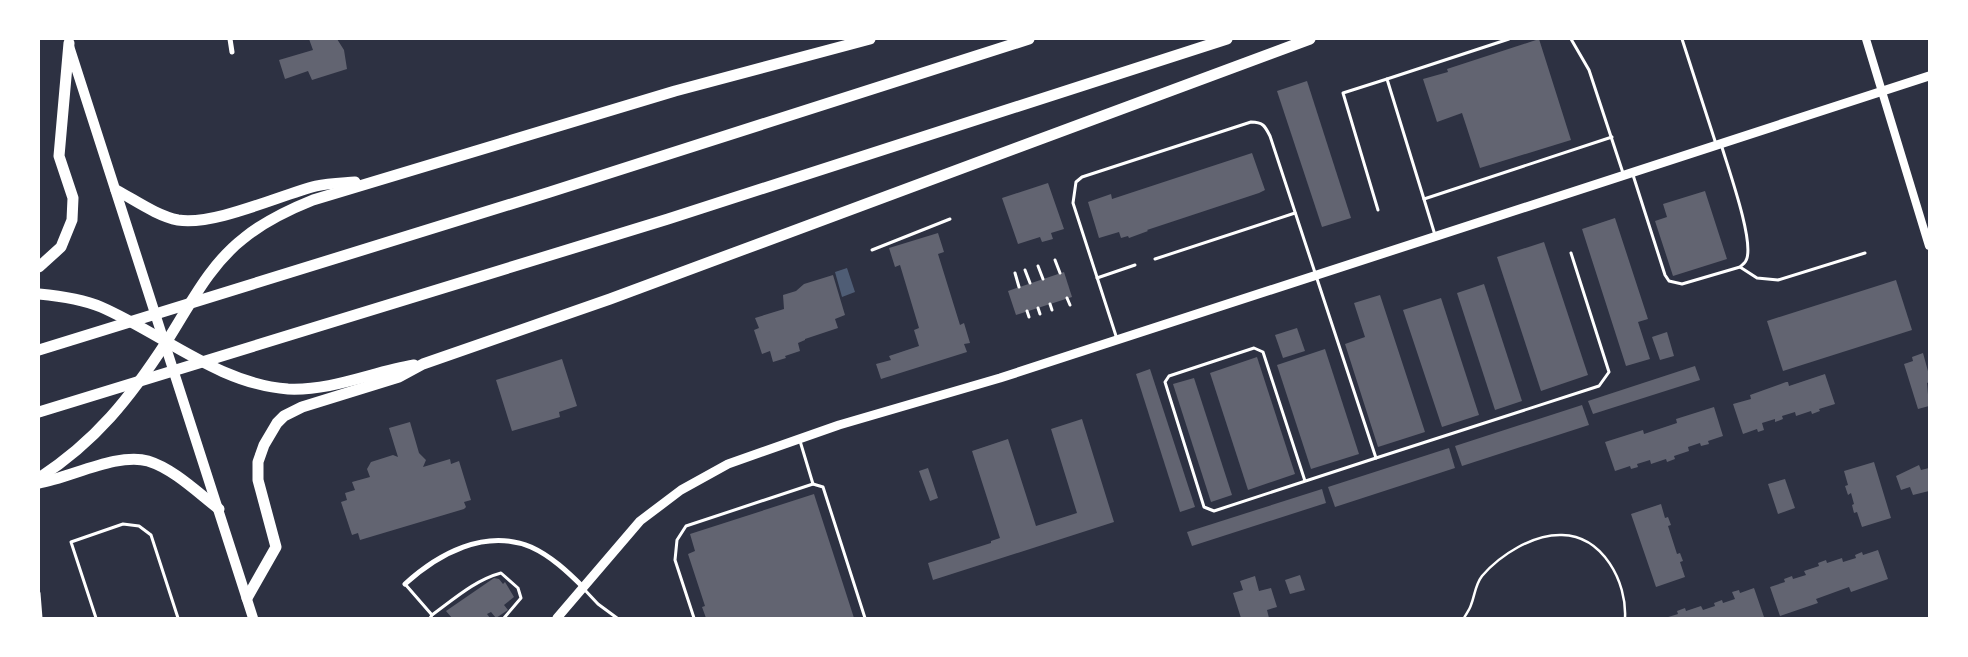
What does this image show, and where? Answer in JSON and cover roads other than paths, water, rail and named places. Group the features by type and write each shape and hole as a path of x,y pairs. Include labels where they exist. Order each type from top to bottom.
{"highway":[{"path":"39,478 81,448 107,423 166,342 202,283 242,239 285,211 379,179 748,70 870,39"},
{"path":"41,349 299,270 1029,39"},
{"path":"39,412 677,216 1227,39"},
{"path":"247,598 276,547 258,480 258,462 264,445 284,416 302,407 399,377 423,364 610,299 1310,39"},
{"path":"39,267 61,246 72,220 73,198 59,156 68,41"},
{"path":"116,190 169,217 179,220 196,220 239,210 319,185 379,179"},
{"path":"39,294 62,296 101,307 225,372 256,383 287,389 309,389 336,385 394,368 423,364"},
{"path":"39,483 112,463 139,459 163,468 219,509"}],"main road":[{"path":"68,41 254,618"},
{"path":"557,618 640,521 681,490 728,464 799,438 1000,378 1315,274 1929,76"}],"street":[{"path":"230,39 232,52"},
{"path":"1866,39 1929,246"},
{"path":"405,584 421,569 448,552 466,546 503,541 531,547 563,568 583,587"}],"lane":[{"path":"1378,210 1343,94 1509,39"},
{"path":"1571,39 1589,70 1612,137 1628,173 1665,275 1669,281 1682,284 1740,267 1745,263 1748,256 1746,240 1718,143 1682,39"},
{"path":"1387,79 1435,235"},
{"path":"1117,339 1073,203 1073,190 1076,182 1082,177 1251,122 1260,122 1265,126 1270,136 1376,458"},
{"path":"1424,199 1612,137"},
{"path":"1155,259 1295,213"},
{"path":"872,250 950,219"},
{"path":"1305,481 1263,352 1254,348 1169,376 1164,382 1204,507 1214,511 1599,386 1609,372 1572,253"},
{"path":"1740,267 1757,278 1778,280 1865,253"},
{"path":"1055,260 1060,274"},
{"path":"1098,278 1135,265"},
{"path":"1038,266 1042,279"},
{"path":"1025,270 1030,284"},
{"path":"1015,273 1019,287"},
{"path":"1067,298 1070,305"},
{"path":"1050,304 1052,310"},
{"path":"1038,308 1040,314"},
{"path":"1027,311 1029,317"},
{"path":"799,438 813,484"},
{"path":"694,618 675,560 677,540 686,526 813,484 823,487 865,618"},
{"path":"96,618 71,542 123,524 140,526 151,535 178,618"},
{"path":"405,584 431,616 481,580 501,573 518,588 521,598 504,618"},
{"path":"583,587 598,604 617,618"},
{"path":"39,592 41,618"}],"water":[{"path":"847,268 855,292 842,297 835,272"}]}
